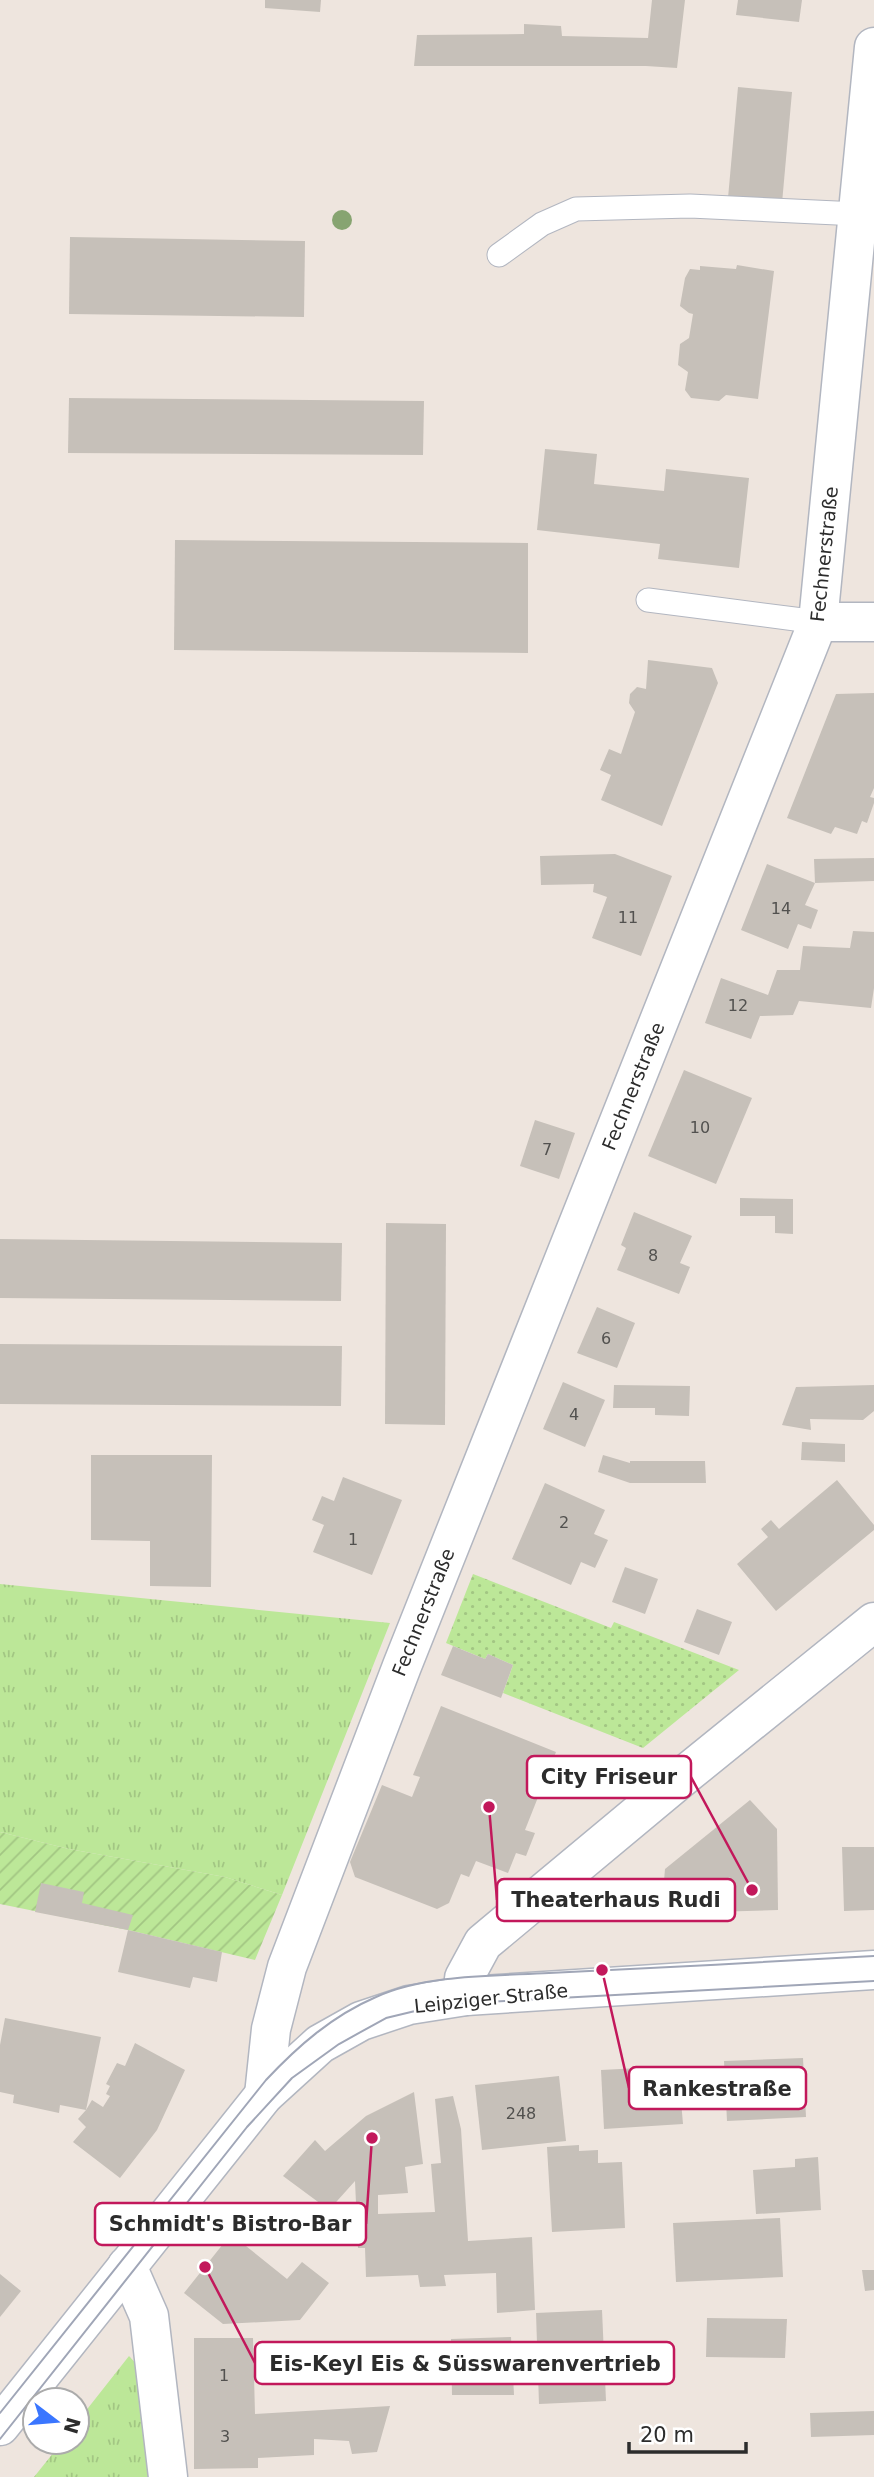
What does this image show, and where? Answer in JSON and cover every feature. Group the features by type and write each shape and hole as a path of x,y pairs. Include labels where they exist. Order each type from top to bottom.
{"street":[{"name":"Fechnerstraße","path":"264,2095 271,2029 286,1967 412,1640 818,622 862,234 874,47"},
{"path":"818,622 874,622"},
{"path":"466,1996 464,1978 483,1943 874,1622"},
{"name":"Leipziger Straße","path":"0,2426 264,2095 320,2044 361,2021 408,2005 466,1996 874,1970"},
{"path":"127,2266 149,2316 168,2477"}],"lane":[{"path":"499,255 542,224 576,209 690,206 862,234"},
{"path":"648,600 818,622"}],"green space":[{"path":"473,1574 611,1628 614,1622 739,1670 643,1748 503,1693 513,1665 488,1654 485,1659 446,1643"},
{"path":"0,1584 390,1623 282,1895 225,1877 69,1849 0,1832"},
{"path":"0,1832 69,1849 225,1877 282,1895 255,1960 0,1904"},
{"path":"129,2356 141,2369 149,2477 34,2477 51,2456 91,2456 91,2404"}],"building":[{"path":"265,0 321,0 320,12 265,8"},
{"path":"652,0 685,0 677,68 414,66 417,35 524,34 524,24 561,26 562,36 648,38"},
{"path":"738,0 802,0 799,22 736,15"},
{"path":"738,87 792,92 782,203 728,198"},
{"path":"70,237 305,241 304,317 69,314"},
{"path":"737,265 774,271 758,399 726,395 719,401 691,398 685,390 688,372 678,365 680,344 689,338 693,314 680,306 685,278 690,269 700,270 700,266 736,269"},
{"path":"69,398 424,401 423,455 68,453"},
{"path":"545,449 597,454 594,484 664,491 666,469 749,478 739,568 658,559 660,544 537,530"},
{"path":"175,540 528,543 528,653 174,650"},
{"path":"648,660 712,668 718,683 662,826 601,800 611,775 600,770 609,749 621,754 635,712 629,703 630,694 637,687 646,689"},
{"path":"874,693 874,788 870,797 874,798 874,803 867,823 862,821 857,834 835,827 831,834 787,818 836,694"},
{"path":"615,854 672,876 641,956 592,938 607,897 593,892 594,884 541,885 540,856"},
{"path":"874,858 874,881 815,883 814,859"},
{"path":"767,864 815,883 805,905 818,910 811,929 798,924 788,949 741,930"},
{"path":"853,931 874,932 874,988 871,1008 799,1001 793,1015 760,1016 751,1039 705,1023 721,978 768,995 777,970 800,970 803,946 850,948"},
{"path":"684,1070 752,1098 716,1184 648,1156"},
{"path":"535,1120 575,1133 559,1179 520,1166"},
{"path":"740,1198 793,1199 793,1234 775,1233 775,1216 740,1216"},
{"path":"634,1212 692,1236 680,1263 690,1267 679,1294 617,1270 626,1248 621,1245"},
{"path":"386,1223 446,1224 445,1425 385,1424"},
{"path":"0,1239 342,1243 341,1301 0,1298"},
{"path":"597,1307 635,1323 617,1368 577,1353"},
{"path":"0,1344 342,1346 341,1406 0,1404"},
{"path":"563,1382 605,1400 585,1447 543,1429"},
{"path":"614,1385 690,1386 689,1416 655,1415 655,1408 613,1408"},
{"path":"874,1385 874,1411 863,1420 810,1419 811,1430 782,1425 796,1387"},
{"path":"802,1442 845,1444 845,1462 801,1460"},
{"path":"91,1455 212,1455 211,1587 150,1586 150,1541 91,1540"},
{"path":"603,1455 630,1463 705,1461 706,1483 630,1483 598,1472"},
{"path":"343,1477 402,1500 372,1575 313,1552 324,1525 312,1520 322,1496 334,1501"},
{"path":"837,1480 874,1525 874,1530 776,1611 737,1564 768,1537 761,1529 771,1520 779,1529"},
{"path":"545,1483 605,1510 594,1534 608,1540 595,1568 581,1562 571,1585 512,1559"},
{"path":"625,1567 658,1579 645,1614 612,1602"},
{"path":"697,1609 732,1622 719,1655 684,1642"},
{"path":"453,1646 485,1659 488,1654 513,1665 501,1698 441,1675"},
{"path":"441,1706 556,1752 525,1830 535,1833 526,1856 516,1853 508,1873 476,1861 469,1877 461,1874 449,1903 437,1909 355,1877 350,1862 382,1785 412,1797 420,1777 413,1775"},
{"path":"750,1800 777,1829 778,1910 678,1913 664,1881 665,1869"},
{"path":"842,1847 874,1847 874,1910 844,1911"},
{"path":"41,1883 84,1892 82,1903 133,1915 128,1930 35,1912"},
{"path":"128,1930 222,1952 217,1982 193,1977 190,1988 118,1972"},
{"path":"5,2018 101,2037 86,2110 60,2105 59,2113 13,2103 14,2095 0,2092 0,2045"},
{"path":"135,2043 185,2070 157,2130 120,2178 73,2142 86,2127 78,2119 92,2100 103,2107 110,2096 106,2094 110,2086 106,2084 117,2063 125,2066"},
{"path":"803,2058 806,2117 727,2121 724,2061"},
{"path":"678,2066 683,2124 604,2129 601,2070"},
{"path":"559,2076 566,2141 482,2150 475,2085"},
{"path":"414,2092 423,2164 405,2167 408,2193 378,2195 378,2214 435,2212 431,2164 441,2163 435,2099 453,2096 461,2129 468,2241 532,2237 535,2310 497,2313 496,2273 444,2275 446,2286 420,2287 418,2275 366,2277 365,2248 358,2248 355,2181 329,2210 283,2176 315,2140 325,2151 366,2116"},
{"path":"579,2145 579,2151 598,2150 598,2163 622,2162 625,2228 552,2232 547,2147"},
{"path":"818,2157 821,2210 756,2214 753,2170 795,2167 795,2159"},
{"path":"780,2218 783,2277 676,2282 673,2223"},
{"path":"231,2234 287,2279 302,2262 329,2283 300,2320 223,2324 184,2293"},
{"path":"862,2270 874,2270 874,2290 865,2291"},
{"path":"0,2274 21,2291 0,2317"},
{"path":"602,2310 606,2401 539,2404 536,2313"},
{"path":"707,2318 787,2319 785,2358 706,2357"},
{"path":"511,2337 514,2395 452,2395 451,2339"},
{"path":"194,2338 253,2338 255,2414 390,2406 377,2452 352,2454 349,2441 314,2439 314,2455 258,2458 258,2468 194,2469"},
{"path":"874,2411 874,2435 811,2437 810,2413"}],"tram line":[{"path":"0,2413 266,2080 316,2033 360,2005 396,1989 438,1980 874,1956"},
{"path":"0,2439 247,2127 292,2078 339,2044 386,2018 436,2006 466,2003 874,1981"}],"place":[{"name":"Theaterhaus Rudi","path":"489,1807"},
{"name":"City Friseur","path":"752,1890"},
{"name":"Rankestraße","path":"602,1970"},
{"name":"Schmidt's Bistro-Bar","path":"372,2138"},
{"name":"Eis-Keyl Eis & Süsswarenvertrieb","path":"205,2267"}]}
